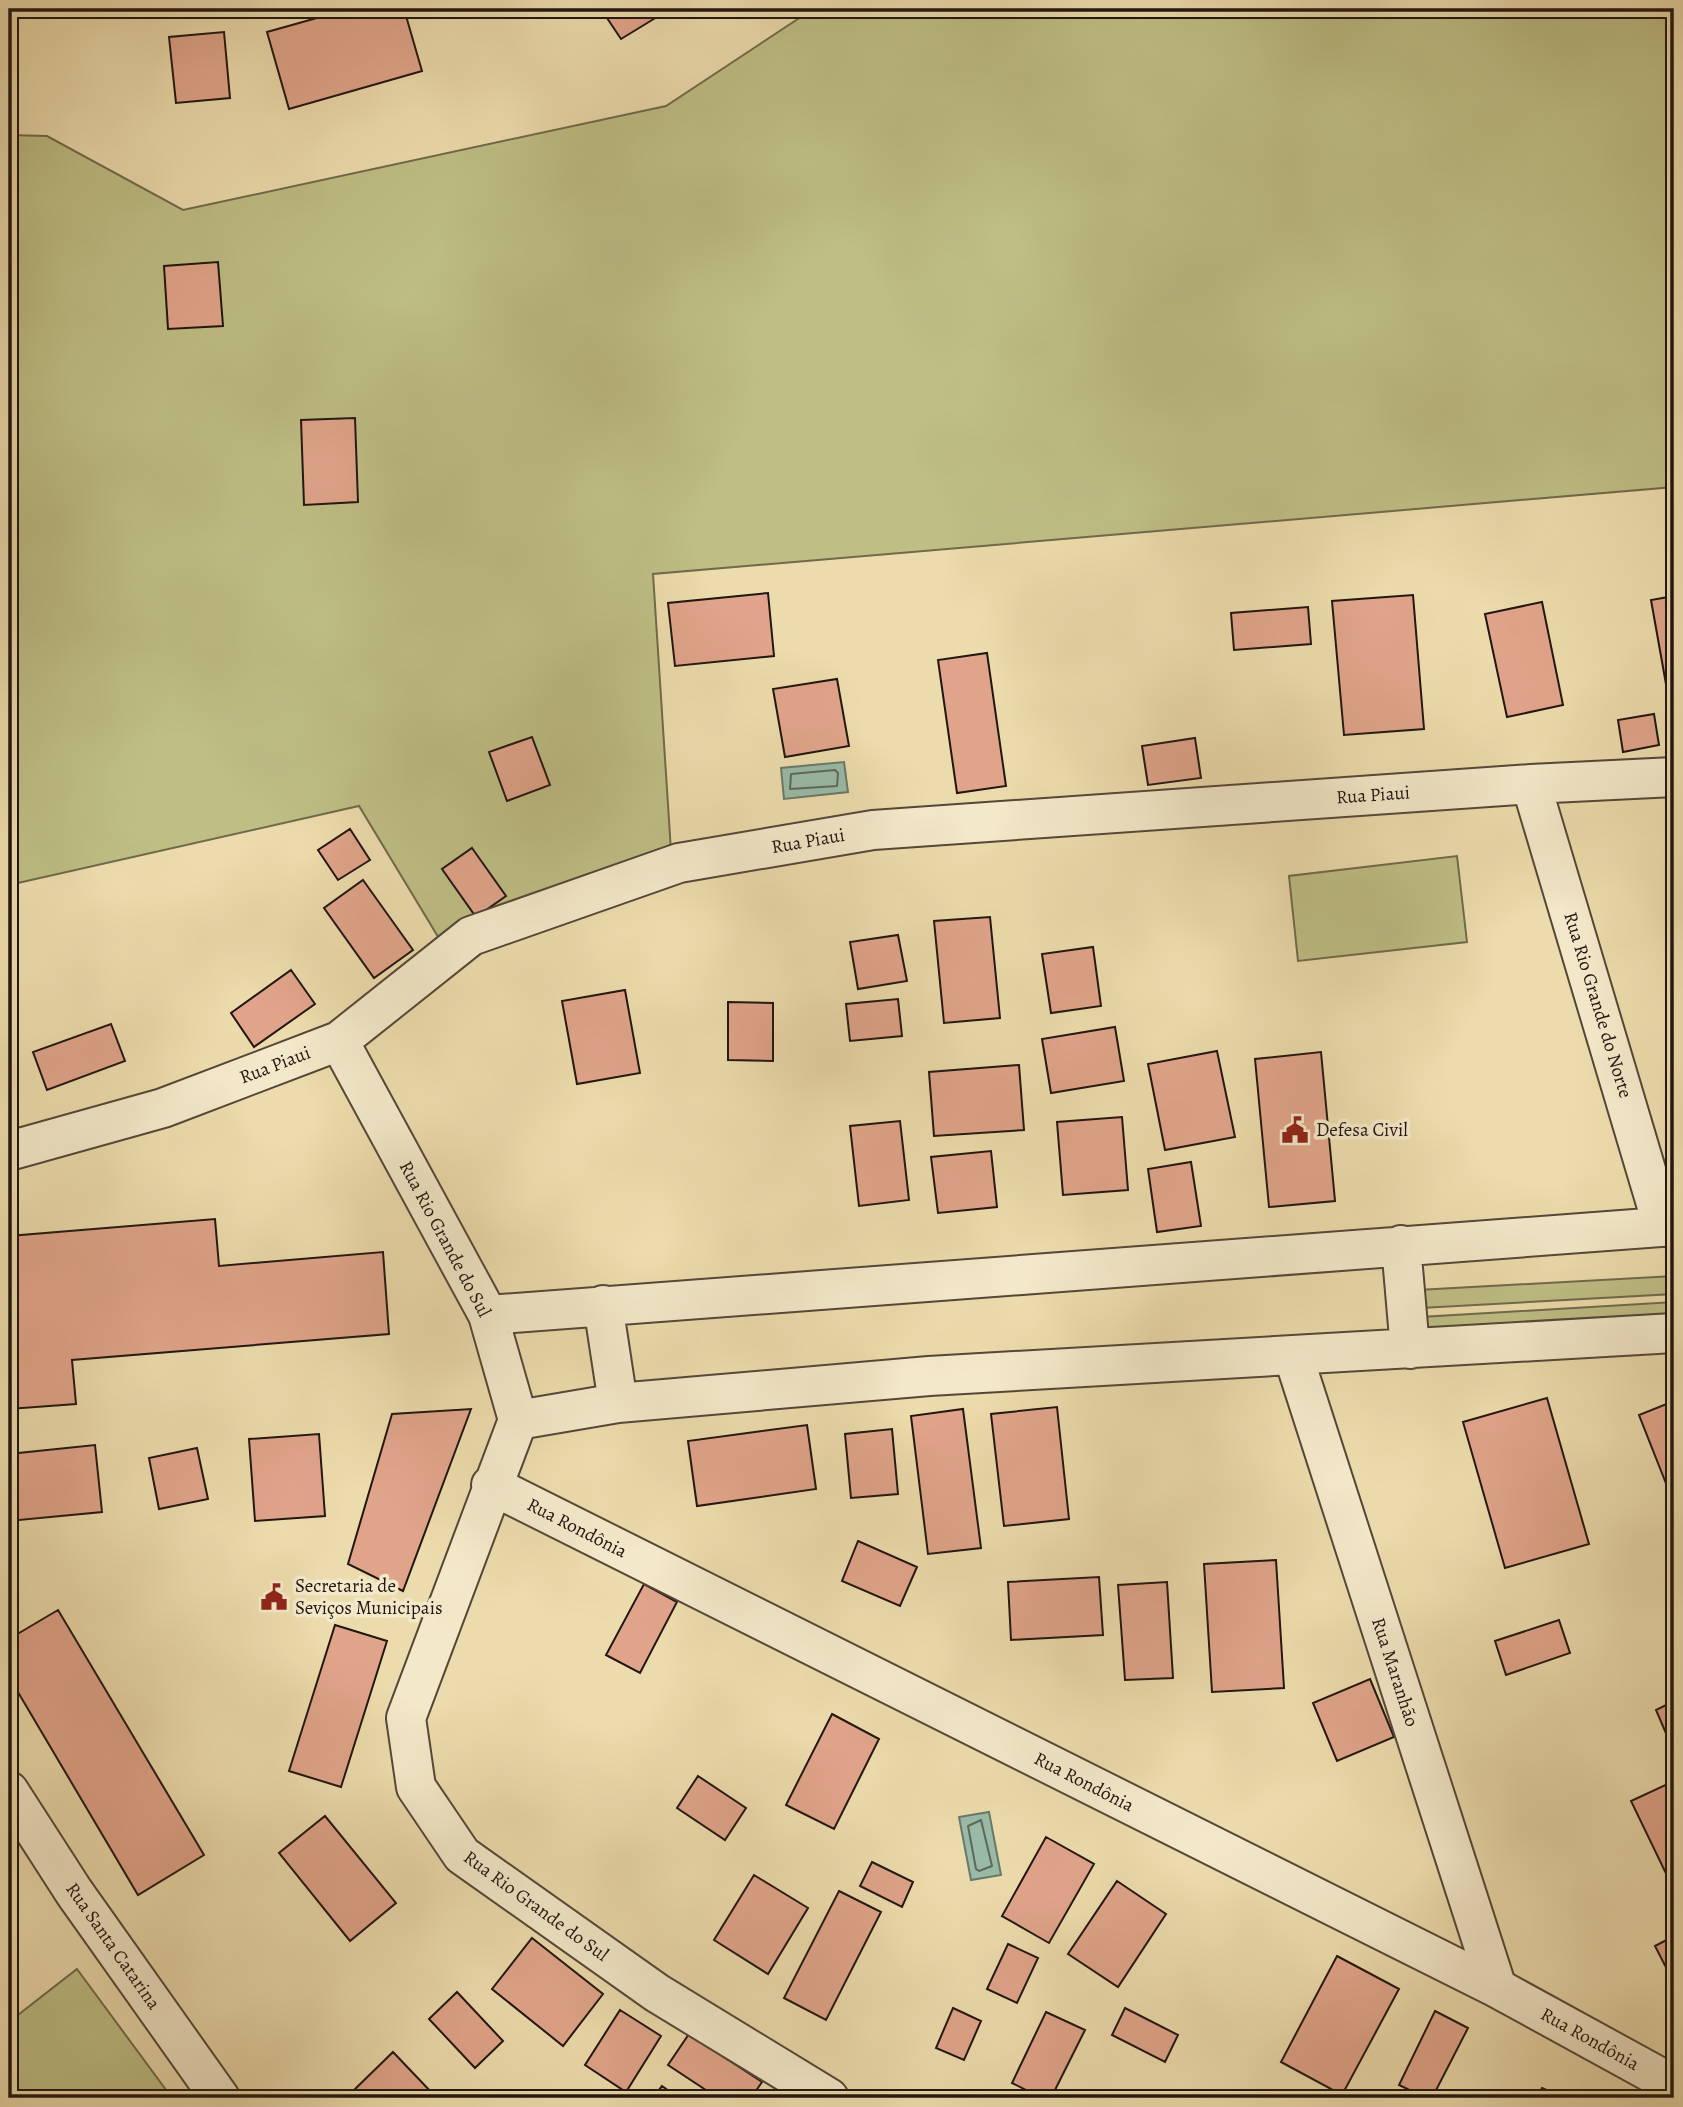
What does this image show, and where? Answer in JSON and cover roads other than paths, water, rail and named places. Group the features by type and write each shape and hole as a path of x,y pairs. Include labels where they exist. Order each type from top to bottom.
{"street":[{"name":"Rua Piaui","path":"9,1151 163,1108 338,1041 471,936 679,863 873,830 1531,784 1674,777"},
{"name":"Rua Rio Grande do Norte","path":"1531,784 1669,1227"},
{"name":"Rua Rio Grande do Sul","path":"338,1041 488,1315 518,1420 491,1485 406,1718 416,1787 462,1855 657,1993 829,2098"},
{"path":"488,1315 1669,1227"},
{"path":"1401,1245 1410,1349"},
{"path":"603,1305 618,1403"},
{"path":"518,1420 618,1403 929,1376 1674,1333"},
{"name":"Rua Maranhão","path":"1293,1355 1497,1988"},
{"name":"Rua Rondônia","path":"491,1485 1497,1988 1674,2085"},
{"name":"Rua Santa Catarina","path":"9,1791 74,1892 220,2098"}],"water":[{"path":"844,762 848,792 784,799 781,768"},
{"path":"989,1812 1001,1875 971,1880 959,1817"}],"place":[{"name":"Defesa Civil","path":"1295,1130"},
{"name":"Secretaria de Seviços Municipais","path":"274,1597"}]}
